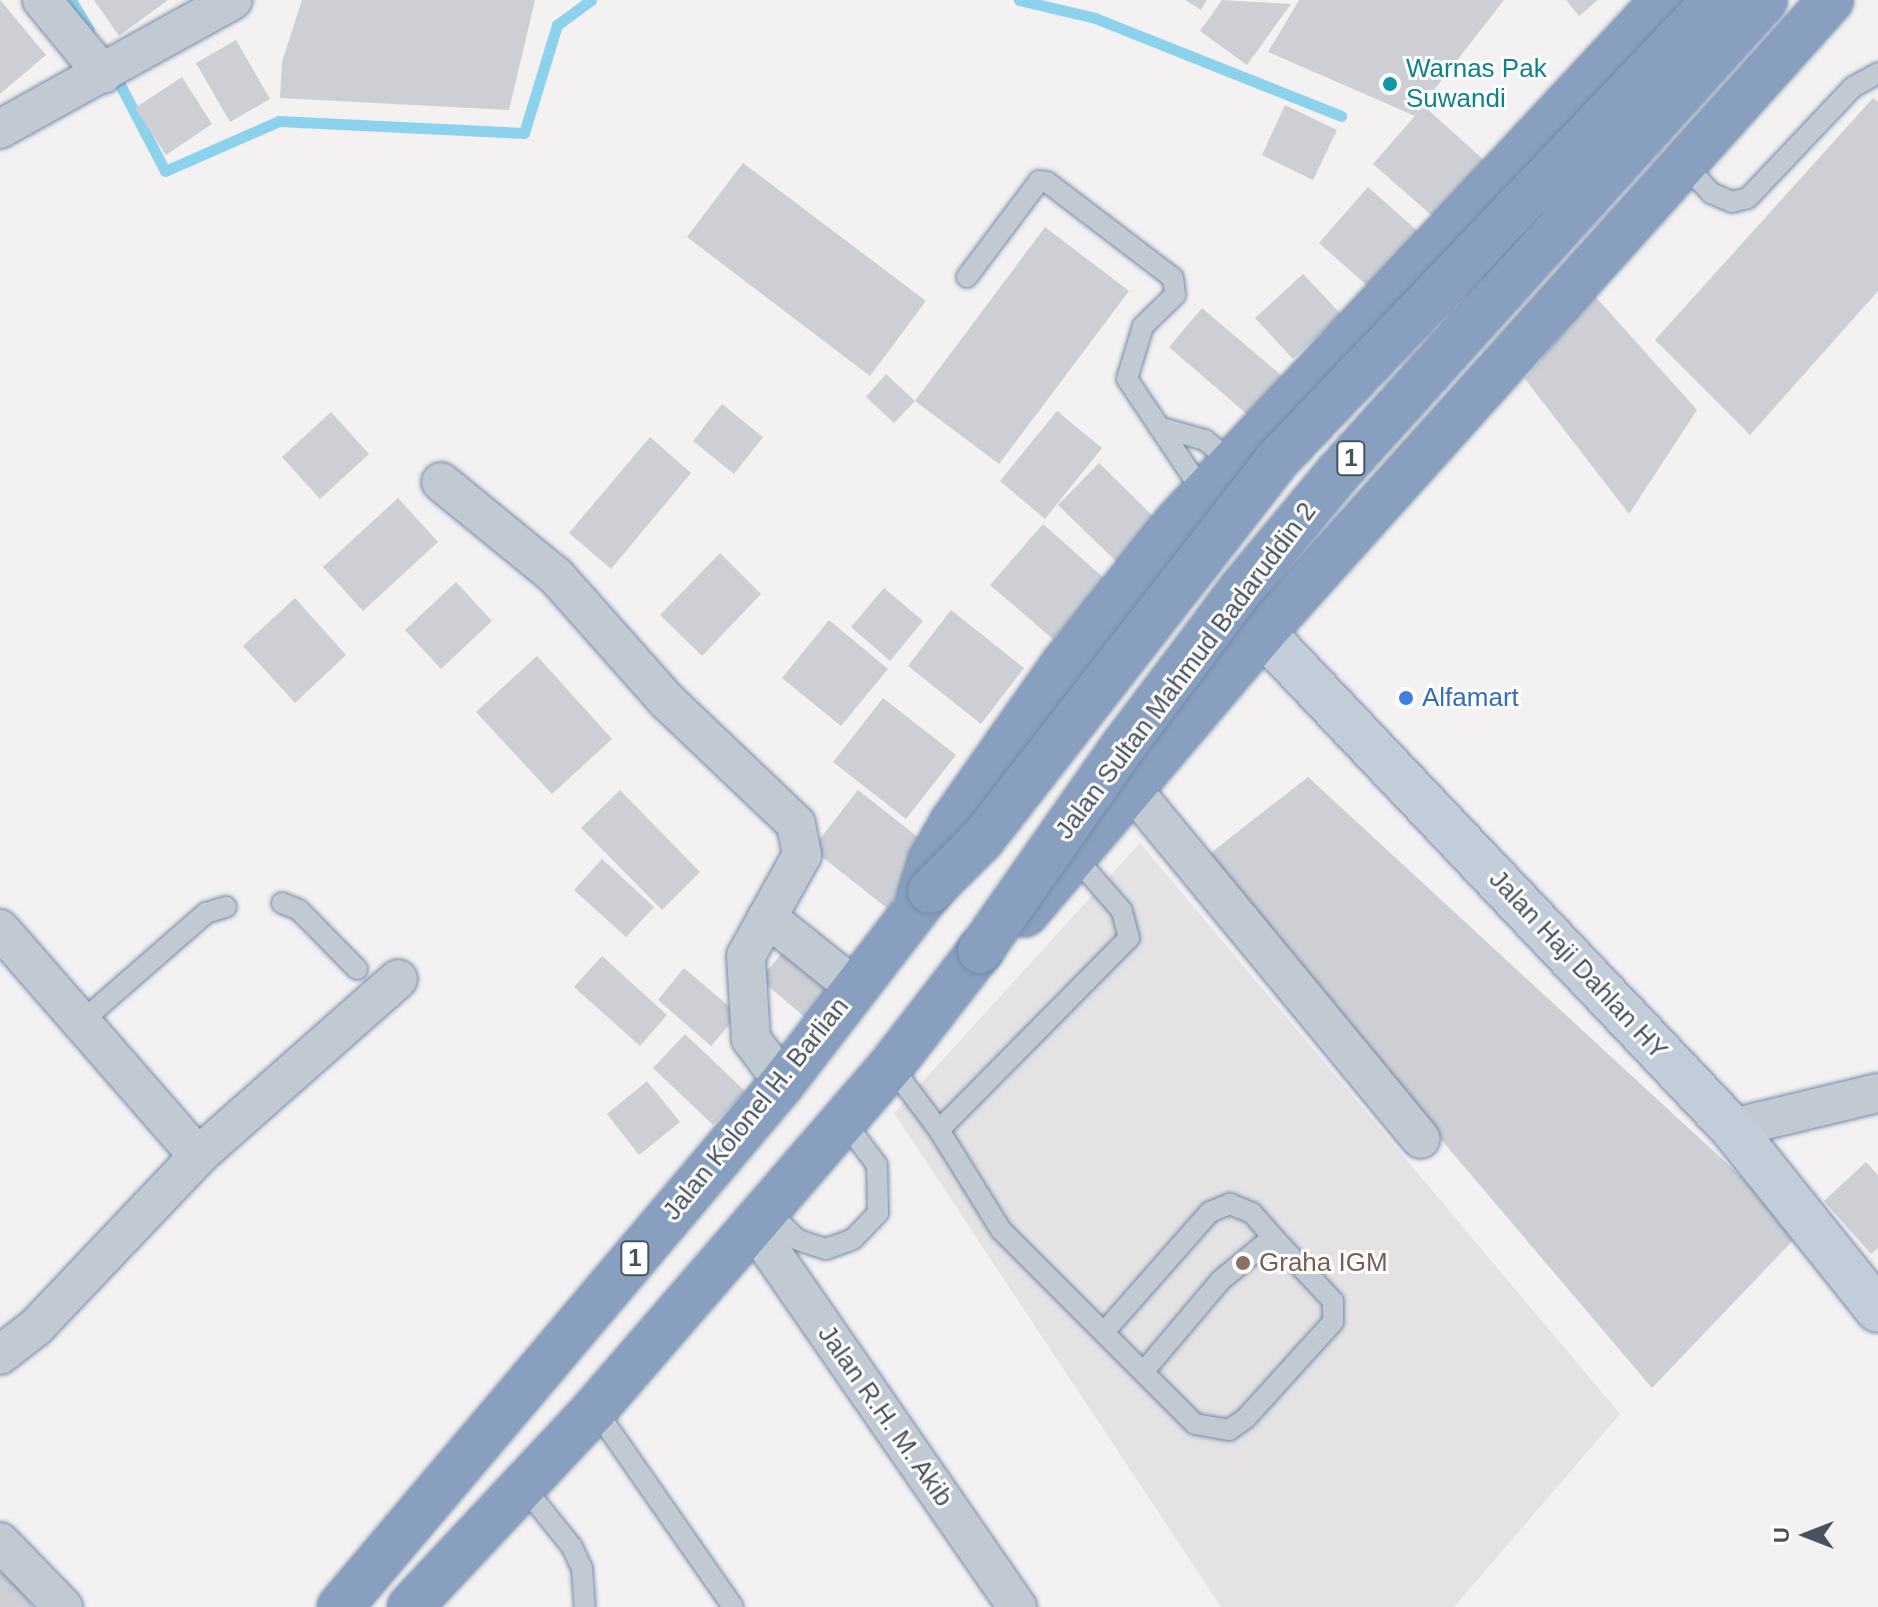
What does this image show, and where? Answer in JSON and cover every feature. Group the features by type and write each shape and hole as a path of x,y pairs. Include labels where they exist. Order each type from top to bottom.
{"highway":[{"name":"1","path":"925,895 931,860 952,823 1063,665 1217,476 1664,0"},
{"name":"1","path":"925,895 982,839 1275,462 1714,0"},
{"path":"1714,0 1751,24 1768,66"},
{"name":"Jalan Sultan Mahmud Badaruddin 2","path":"978,956 1123,747 1308,508 1765,0"},
{"name":"1","path":"410,1607 595,1409 891,1066 978,956 1075,857 1263,633 1768,66 1831,0"},
{"name":"Jalan Kolonel H. Barlian","path":"340,1607 783,1082 925,895"}],"street":[{"path":"42,0 109,70"},
{"path":"0,129 233,0"},
{"path":"441,482 556,576 667,701 796,824 802,855 746,956 747,1022 751,1039 783,1082"},
{"name":"Jalan Haji Dahlan HY","path":"1263,633 1732,1128 1878,1310"},
{"path":"1133,790 1421,1139"},
{"path":"767,917 854,987"},
{"path":"0,929 198,1156"},
{"path":"0,1355 36,1327 198,1156 398,979"},
{"path":"1732,1128 1878,1093"},
{"name":"Jalan R.H. M. Akib","path":"759,1217 1017,1607"},
{"path":"0,1542 63,1607"}],"lane":[{"path":"1683,162 1711,193 1732,202 1748,198 1853,87 1878,73"},
{"path":"967,277 1039,181 1047,182 1130,242 1177,284 1175,295 1143,326 1127,365 1133,394 1159,427 1217,476"},
{"path":"1159,427 1205,440 1217,476"},
{"path":"939,1130 1129,938 1122,911 1075,857"},
{"path":"282,903 299,910 357,969"},
{"path":"81,1022 206,913 226,907"},
{"path":"891,1066 939,1130 1001,1230 1145,1370 1195,1424 1229,1430 1245,1419 1333,1322 1335,1310 1333,1301 1252,1213 1230,1204 1210,1212 1105,1331"},
{"path":"759,1217 798,1240 826,1249 853,1239 878,1213 877,1165 843,1120"},
{"path":"1145,1370 1221,1280 1273,1237"},
{"path":"595,1409 733,1607"},
{"path":"523,1486 572,1547 582,1568 585,1607"}],"shaded area":[{"name":"Graha IGM","path":"1140,843 1620,1414 1454,1607 1221,1607 894,1113"}],"building":[{"path":"0,0 46,55 0,94"},
{"path":"94,0 168,0 119,36"},
{"path":"302,0 535,0 509,110 280,98 282,62"},
{"path":"1185,0 1207,0 1201,10"},
{"path":"1222,0 1291,4 1247,65 1200,31"},
{"name":"Warnas Pak Suwandi","path":"1299,0 1504,0 1416,113 1424,106 1496,171 1446,228 1373,164 1415,116 1268,52"},
{"path":"1566,0 1598,0 1579,16"},
{"path":"236,40 270,99 230,122 196,63"},
{"path":"182,77 212,124 166,155 135,108"},
{"path":"1873,98 1878,102 1878,291 1750,435 1655,340"},
{"path":"1285,105 1337,130 1313,180 1262,155"},
{"path":"743,163 926,301 870,376 687,237"},
{"path":"1368,187 1421,234 1372,290 1319,243"},
{"path":"1045,227 1129,291 999,464 915,401"},
{"path":"1303,274 1341,314 1293,359 1255,318"},
{"path":"1594,295 1697,410 1629,514 1525,379"},
{"path":"1202,308 1282,376 1249,416 1169,347"},
{"path":"886,374 915,401 894,423 866,397"},
{"path":"722,404 763,437 734,474 693,441"},
{"path":"1057,411 1102,448 1045,519 1000,481"},
{"path":"331,412 369,454 320,499 282,457"},
{"path":"650,437 691,473 611,569 569,533"},
{"path":"1099,463 1167,530 1127,572 1058,505"},
{"path":"398,498 438,542 363,611 323,567"},
{"path":"1043,524 1105,579 1053,639 990,585"},
{"path":"720,553 761,594 702,656 660,615"},
{"path":"456,582 492,621 441,669 405,630"},
{"path":"884,588 923,621 890,661 851,627"},
{"path":"295,598 346,655 295,703 243,646"},
{"path":"951,610 1024,668 981,724 908,666"},
{"path":"829,620 888,669 841,726 782,678"},
{"path":"537,656 612,739 552,794 476,712"},
{"path":"883,698 956,755 906,819 833,762"},
{"path":"1308,777 1801,1232 1652,1388 1203,859"},
{"path":"620,790 700,872 662,910 581,828"},
{"path":"858,790 933,849 887,908 812,849"},
{"path":"602,859 654,907 626,937 574,890"},
{"path":"788,946 837,987 808,1020 760,979"},
{"path":"602,956 667,1015 640,1046 574,987"},
{"path":"684,968 738,1014 711,1046 658,1000"},
{"path":"685,1034 745,1091 713,1125 653,1068"},
{"path":"647,1081 680,1122 639,1155 607,1114"},
{"path":"1866,1162 1878,1175 1878,1248 1871,1254 1824,1201"},
{"path":"6,1569 33,1607 0,1607 0,1573"}],"waterway":[{"path":"71,0 89,30"},
{"path":"114,73 165,171 279,121 524,133 557,25 591,0"},
{"path":"1019,0 1095,18 1341,116"}],"place":[{"name":"Warnas Pak Suwandi","path":"1390,84"},
{"name":"Alfamart","path":"1406,698"},
{"name":"Graha IGM","path":"1243,1263"}]}
